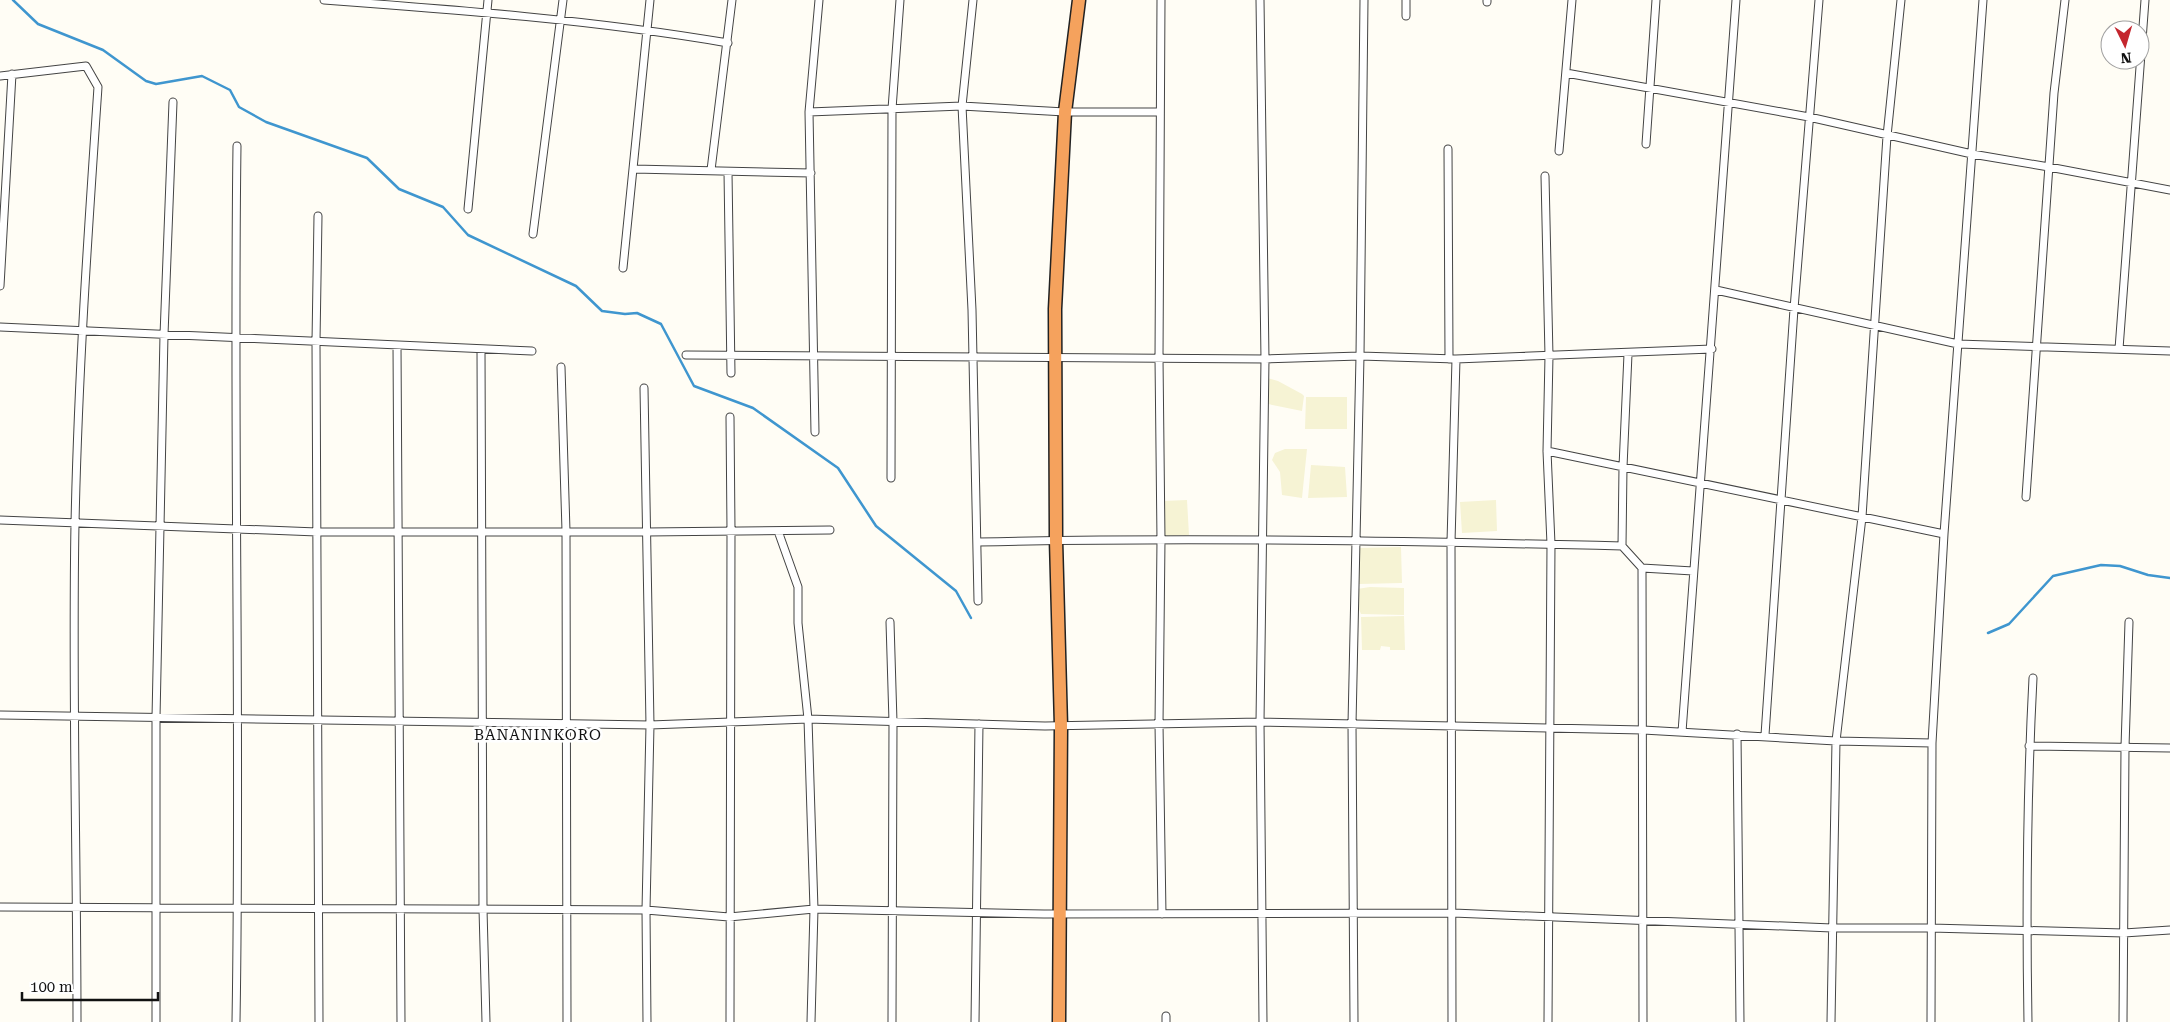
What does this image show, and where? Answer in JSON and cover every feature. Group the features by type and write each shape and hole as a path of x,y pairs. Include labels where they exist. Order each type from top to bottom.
{"highway":[{"path":"1059,1022 1058,914 1061,726 1056,540 1055,309 1065,112 1079,0"}],"street":[{"path":"324,0 403,3 486,14 561,19 647,29 728,43"},
{"path":"468,209 488,0"},
{"path":"533,234 563,0"},
{"path":"623,268 650,0"},
{"path":"712,170 732,0"},
{"path":"815,432 809,112 819,0"},
{"path":"891,478 892,109 900,0"},
{"path":"973,0 962,106 973,356 978,601"},
{"path":"1161,0 1159,724 1162,914"},
{"path":"1260,0 1265,359 1264,541 1260,722 1263,1022"},
{"path":"1354,1022 1352,724 1360,356 1364,0"},
{"path":"1406,0 1406,16"},
{"path":"1559,151 1572,0"},
{"path":"1646,144 1656,0"},
{"path":"1682,732 1699,483 1712,350 1736,0"},
{"path":"1765,736 1794,309 1819,0"},
{"path":"1831,1022 1836,741 1862,517 1887,136 1901,0"},
{"path":"1932,1022 1932,743 1944,534 1983,0"},
{"path":"2026,497 2054,94 2065,0"},
{"path":"2119,349 2145,0"},
{"path":"0,76 86,66 98,87 82,331 75,524 74,716 77,1022"},
{"path":"1566,73 1809,117 1972,154 2170,190"},
{"path":"0,286 12,74"},
{"path":"156,1022 156,718 164,335 172,102"},
{"path":"809,112 962,106 1065,112 1160,112"},
{"path":"236,1022 239,720 234,337 237,146"},
{"path":"1448,149 1452,359 1450,726 1453,913 1452,1022"},
{"path":"634,169 811,173"},
{"path":"728,172 731,373"},
{"path":"1545,176 1549,356 1547,451 1551,544 1548,1022"},
{"path":"318,216 316,342 319,1022"},
{"path":"1716,290 1794,309 1958,344 2170,351"},
{"path":"0,327 532,351"},
{"path":"397,345 402,908 401,1022"},
{"path":"481,349 484,723 483,909 486,1022"},
{"path":"686,354 1265,359 1360,356 1452,359 1712,350"},
{"path":"1628,354 1622,546 1642,568 1644,1022"},
{"path":"561,367 566,531 567,1022"},
{"path":"644,388 650,725 646,910 647,1022"},
{"path":"730,417 732,530 730,1022"},
{"path":"1547,451 1944,534"},
{"path":"0,520 317,532 830,530"},
{"path":"778,531 798,587 798,623 808,719 814,909 811,1022"},
{"path":"978,542 1056,540 1355,540 1622,546"},
{"path":"1642,568 1693,571"},
{"path":"890,622 892,1022"},
{"path":"2123,1022 2125,747 2130,622"},
{"path":"2028,1022 2029,746 2033,678"},
{"path":"0,715 650,725 808,719 1061,726 1260,722 1643,730 1836,741 1932,743"},
{"path":"975,1022 979,724"},
{"path":"1737,734 1740,1022"},
{"path":"2029,746 2170,748"},
{"path":"0,906 238,909 646,910 729,917 814,909 1058,914 1453,913 1832,928 1931,928 2124,933 2170,930"}],"shaded area":[{"path":"1267,378 1278,381 1302,394 1304,396 1302,411 1268,404"},
{"path":"1306,397 1347,397 1347,429 1305,429"},
{"path":"1285,449 1307,449 1302,498 1282,495 1280,472 1272,460 1275,453"},
{"path":"1311,465 1345,467 1347,497 1308,498"},
{"path":"1187,500 1189,535 1164,536 1163,501"},
{"path":"1496,500 1497,531 1462,533 1460,502"},
{"path":"1401,547 1402,583 1359,584 1359,548"},
{"path":"1370,587 1404,588 1404,615 1361,614 1356,602 1357,589"},
{"path":"1404,616 1405,650 1390,650 1390,647 1381,646 1380,650 1362,650 1361,617"}],"waterway":[{"path":"13,0 38,24 103,50 146,81 156,84 202,76 230,90 239,107 266,122 367,158 399,189 443,207 468,235 576,286 602,311 625,314 637,313 661,324 694,386 753,408 838,468 876,526 956,591 971,618"},
{"path":"1988,633 2009,624 2053,576 2101,565 2120,566 2148,575 2170,578"}],"district":[{"name":"BANANINKORO","path":"538,735"}]}
